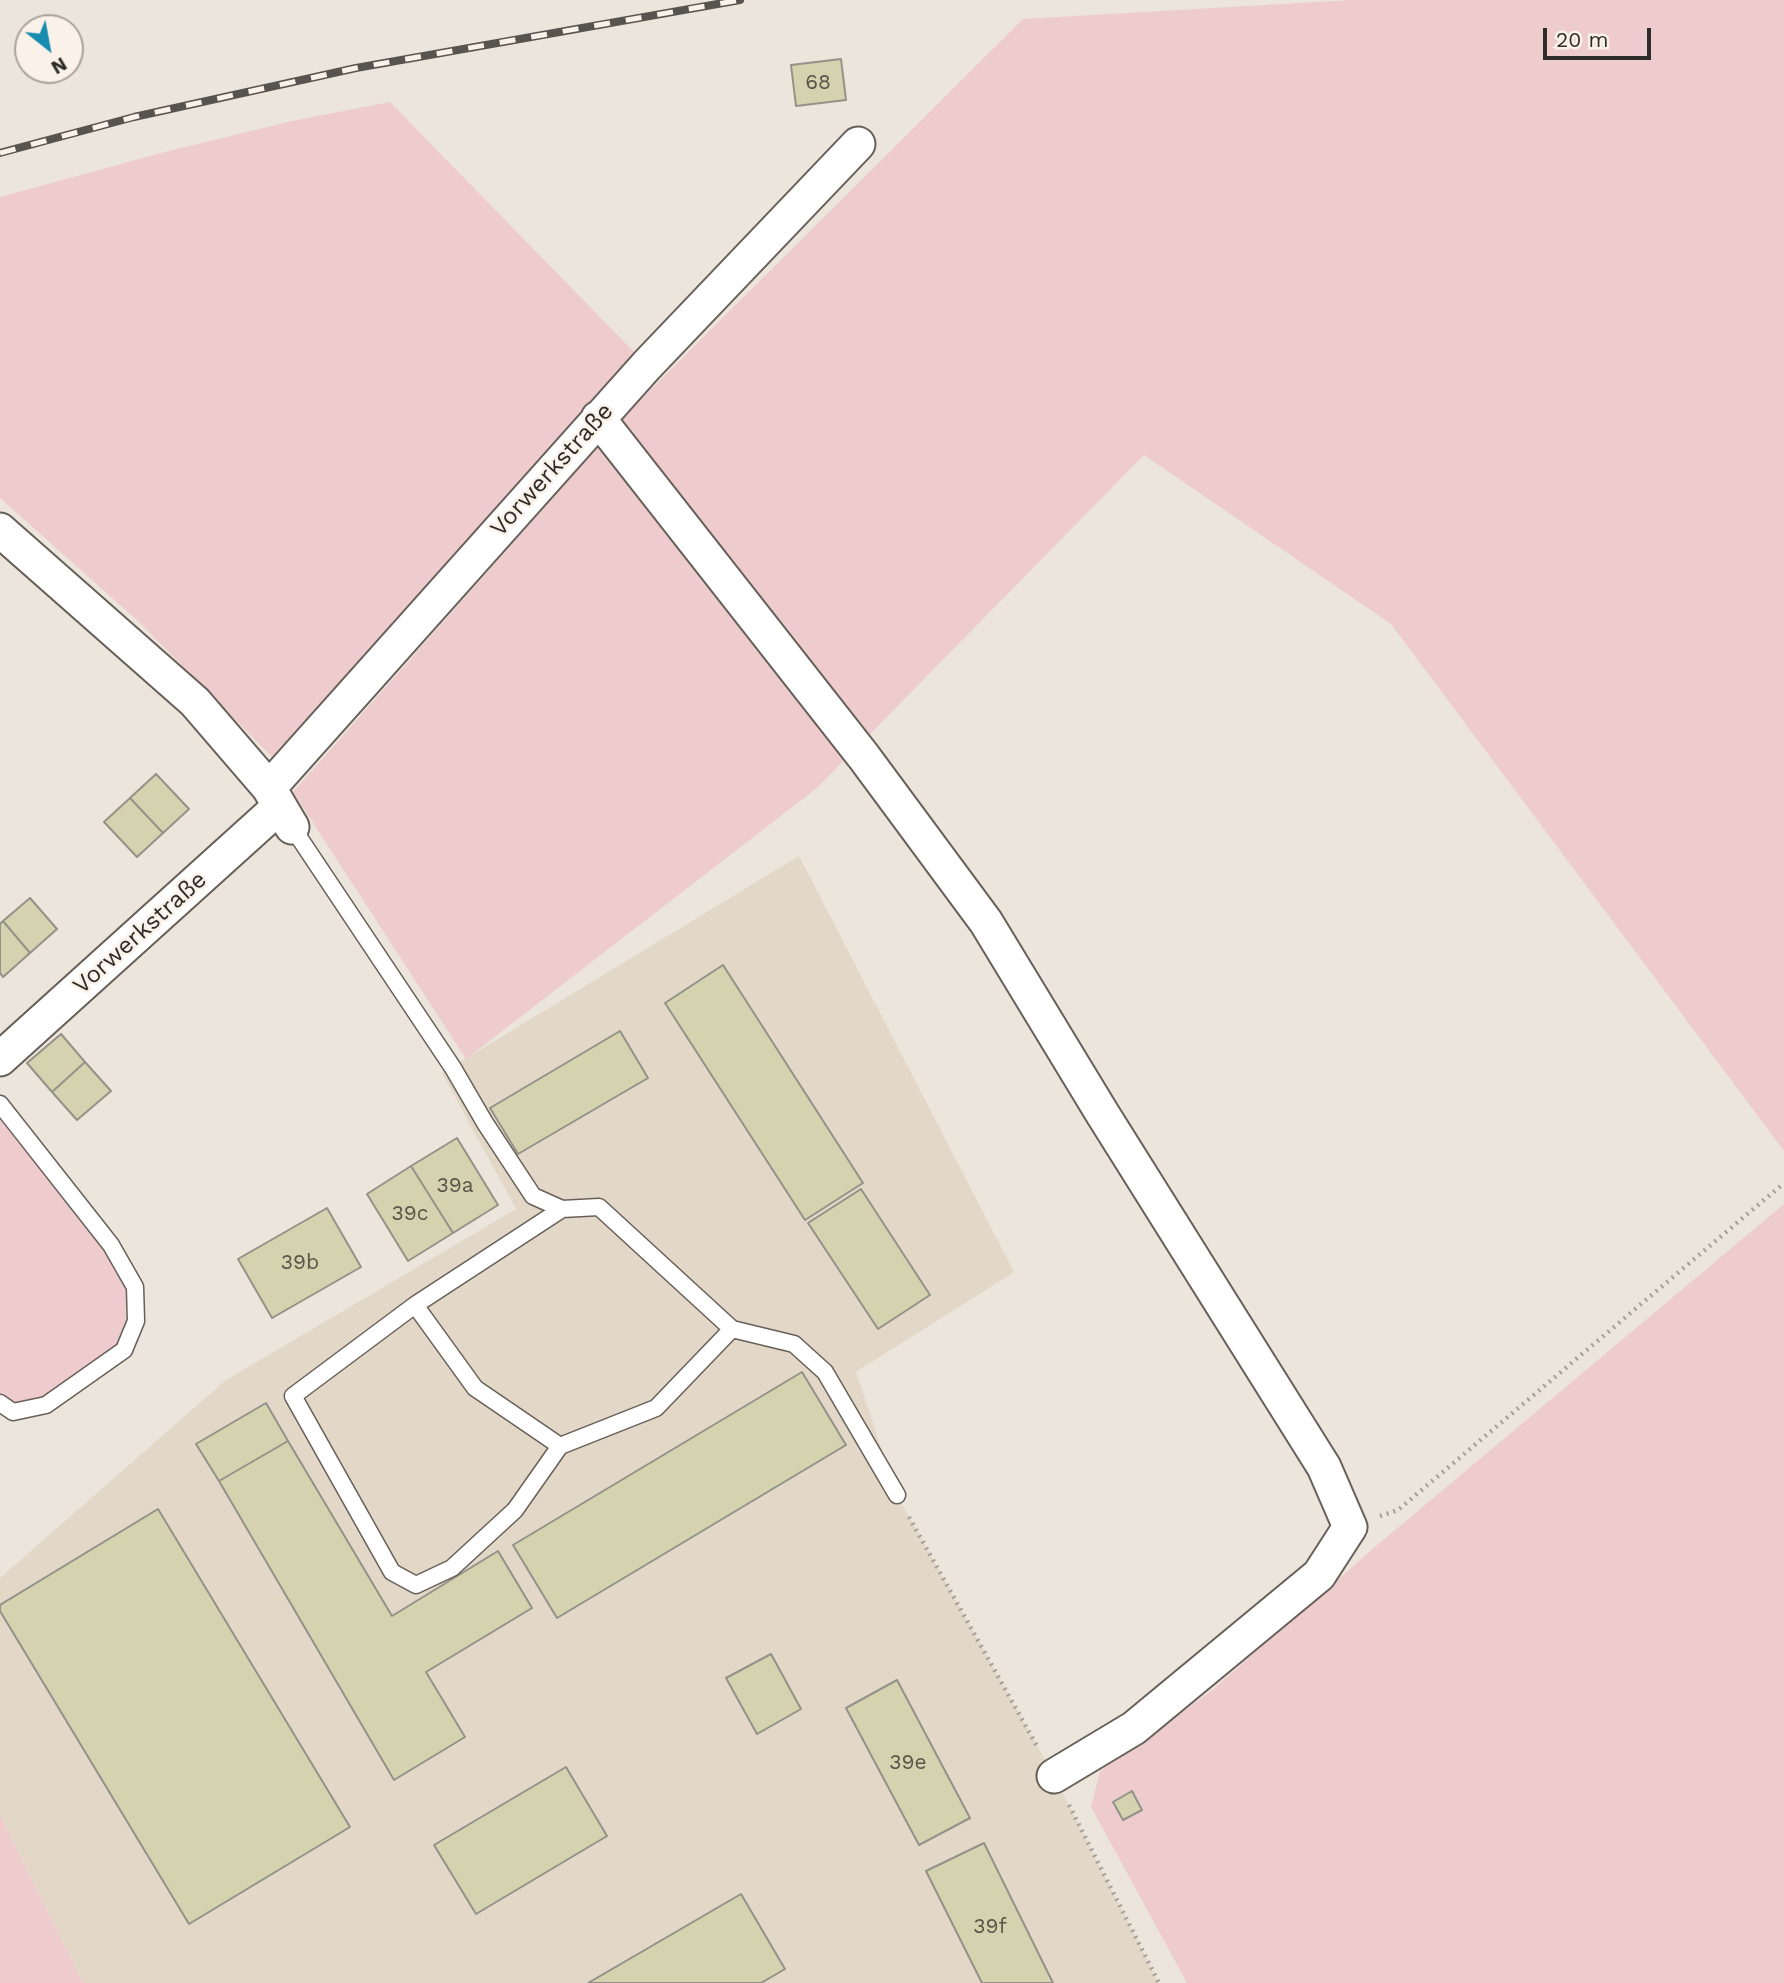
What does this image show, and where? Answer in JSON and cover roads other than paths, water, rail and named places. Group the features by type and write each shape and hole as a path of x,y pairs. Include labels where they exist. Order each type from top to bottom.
{"street":[{"name":"Vorwerkstraße","path":"0,1059 280,807 598,418 858,144"},
{"path":"598,418 864,757 986,922 1324,1467 1350,1527 1319,1575 1134,1728 1054,1776"},
{"path":"0,530 195,702 280,807"}],"lane":[{"path":"280,807 453,1068 533,1196 562,1209 599,1207 732,1329 794,1344 825,1372 897,1495"},
{"path":"0,1104 111,1245 135,1287 136,1321 124,1350 46,1405 13,1412 0,1403"},
{"path":"562,1209 415,1306 293,1396 392,1572 416,1585 452,1568 515,1510 560,1447 656,1408 732,1329"},
{"path":"415,1306 475,1388 560,1447"}],"railway":[{"path":"0,153 134,117 356,68 740,0"}]}
